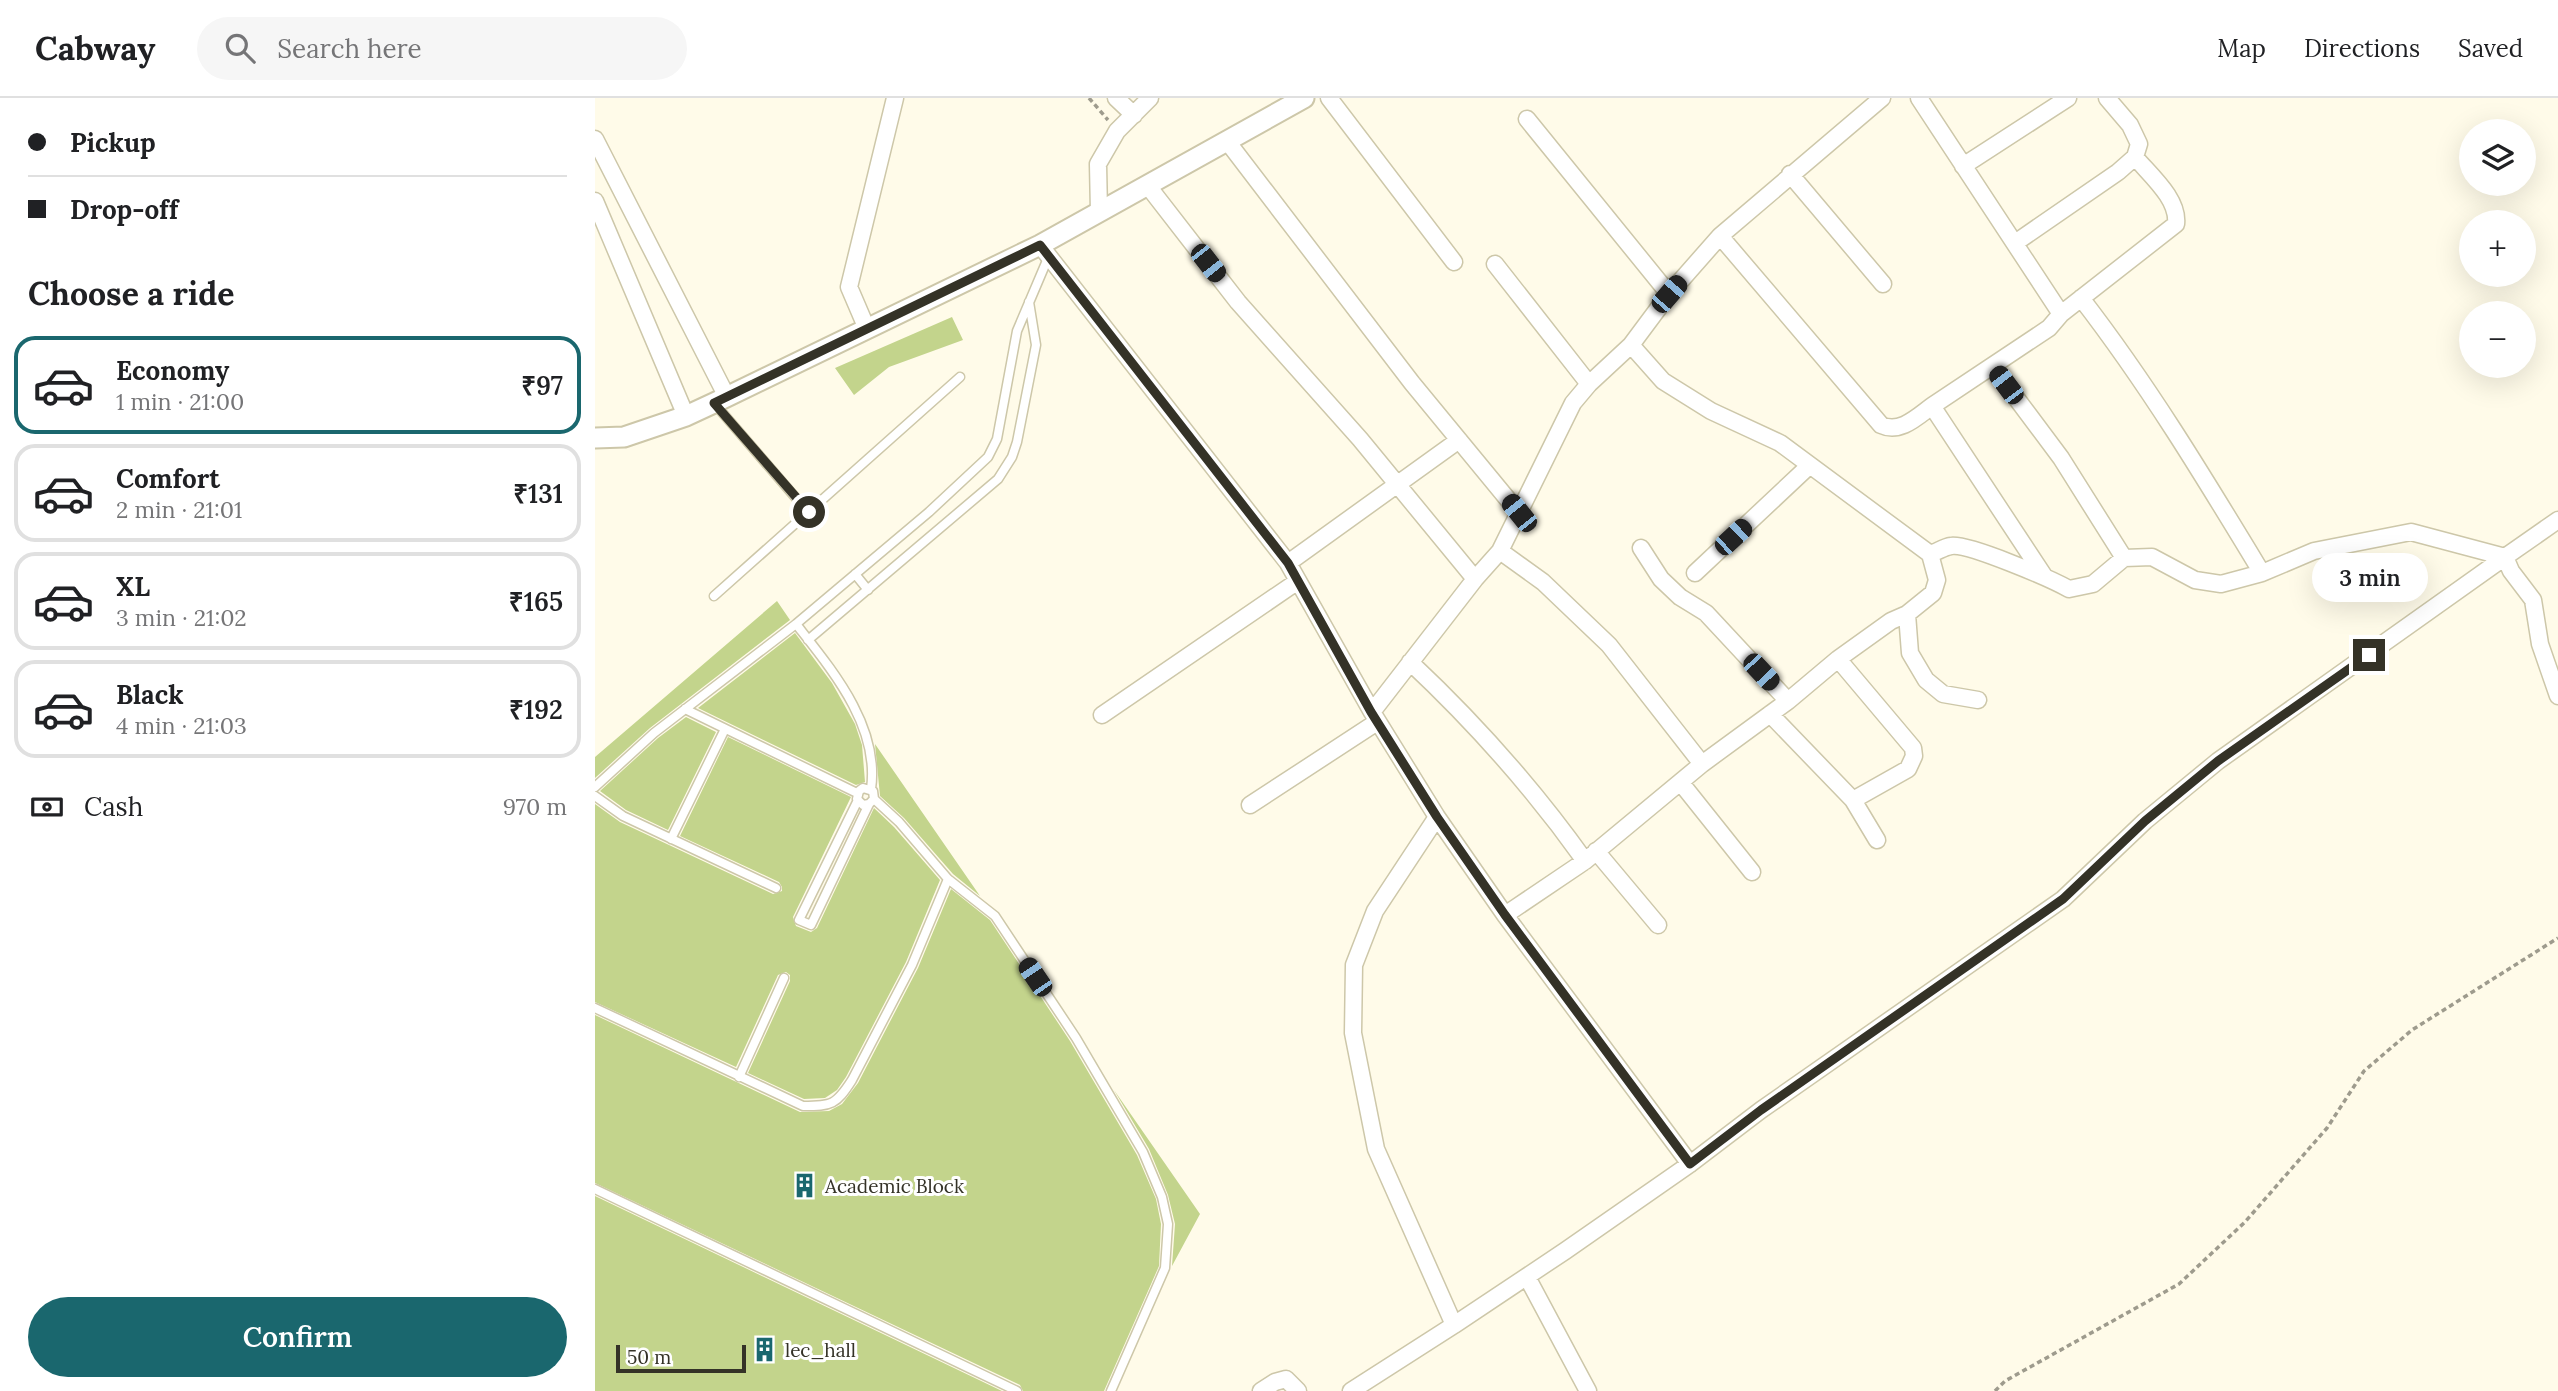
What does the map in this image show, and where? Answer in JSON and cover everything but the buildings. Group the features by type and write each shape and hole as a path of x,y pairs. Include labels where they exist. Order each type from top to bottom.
{"street":[{"path":"867,329 849,288 895,98"},
{"path":"1116,98 1134,115"},
{"path":"1099,212 1098,164 1117,131 1150,98"},
{"path":"595,438 624,437 686,416 867,329 1044,252 1099,212 1304,98"},
{"path":"1329,98 1454,262"},
{"path":"1250,805 1374,717 1410,662 1500,551 1573,403 1589,384 1631,345 1669,294 1720,236 1882,98"},
{"path":"1919,98 2061,314"},
{"path":"1963,166 2068,98"},
{"path":"2015,243 2118,172 2135,157 2139,144 2130,125 2107,98"},
{"path":"1527,119 1669,294"},
{"path":"595,139 721,400"},
{"path":"1227,141 1412,383 1519,513"},
{"path":"1720,236 1881,425 1888,428 1901,427 2049,328 2061,314 2176,223 2174,205 2135,157"},
{"path":"1790,174 1883,284"},
{"path":"1147,186 1238,302 1360,439 1395,485 1475,579"},
{"path":"595,201 686,416"},
{"path":"1044,252 1288,563 1374,717 1437,817 1505,915 1690,1164"},
{"path":"1495,264 1589,384"},
{"path":"2081,298 2122,351 2166,416 2262,573"},
{"path":"1505,915 1590,856 1702,764 1789,701 1838,660 1891,621 1907,614 1933,593 1937,580 1930,554 1780,443 1711,411 1663,381 1631,345"},
{"path":"1993,367 2061,458 2124,558"},
{"path":"1932,406 2044,576"},
{"path":"1288,563 1459,440"},
{"path":"1695,573 1809,466"},
{"path":"1351,1391 1454,1325 1690,1164 1761,1110 2063,899 2145,821 2218,761 2558,520"},
{"path":"1930,554 1952,546 1970,548 2044,576 2069,589 2093,584 2124,558 2152,557 2195,580 2221,584 2262,573 2314,551 2411,532 2505,557"},
{"path":"1641,548 1661,579 1680,597 1706,613 1789,701"},
{"path":"1500,551 1543,582 1609,645 1702,764"},
{"path":"2505,557 2511,571 2533,600 2540,644 2558,696"},
{"path":"1102,715 1298,581"},
{"path":"1907,614 1910,653 1926,680 1943,694 1978,700"},
{"path":"1838,660 1913,748 1914,756 1908,769 1853,800"},
{"path":"1410,662 1498,751 1590,856 1658,925"},
{"path":"1770,714 1853,800 1877,840"},
{"path":"1681,783 1752,872"},
{"path":"1437,817 1375,911 1354,965 1353,1032 1376,1149 1454,1325"},
{"path":"1527,1276 1588,1391"},
{"path":"1261,1391 1286,1379 1298,1391"}],"lane":[{"path":"595,787 654,733 796,624 929,512 988,457 997,439 1017,331 1044,252"},
{"path":"808,640 998,479 1012,457 1036,345 1029,302"},
{"path":"715,596 960,377"},
{"path":"721,400 809,512"},
{"path":"855,574 868,590"},
{"path":"796,624 828,664 860,719 871,757 871,789 871,802 811,925 799,920 857,797 863,788 871,789"},
{"path":"685,709 857,797 863,805 871,802"},
{"path":"671,839 725,729"},
{"path":"595,796 623,816 776,888"},
{"path":"871,802 899,822 948,878 995,916 1076,1038 1143,1152 1162,1197 1168,1224 1165,1268 1111,1391"},
{"path":"595,1008 803,1107 828,1106 843,1094 912,965 948,878"},
{"path":"739,1077 783,978"},
{"path":"595,1189 1017,1391"}],"path":[{"path":"1089,98 1117,131"},
{"path":"1995,1391 2005,1381 2179,1284 2245,1222 2309,1149 2327,1128 2364,1071 2412,1030 2558,938"}],"place":[{"name":"Academic Block","path":"805,1186"},
{"name":"lec_hall","path":"765,1350"}],"route":[{"path":"809,512 714,403 1040,245 1288,563 1371,712 1437,817 1505,915 1690,1164 1761,1110 2063,899 2145,821 2218,761 2369,655"}]}
